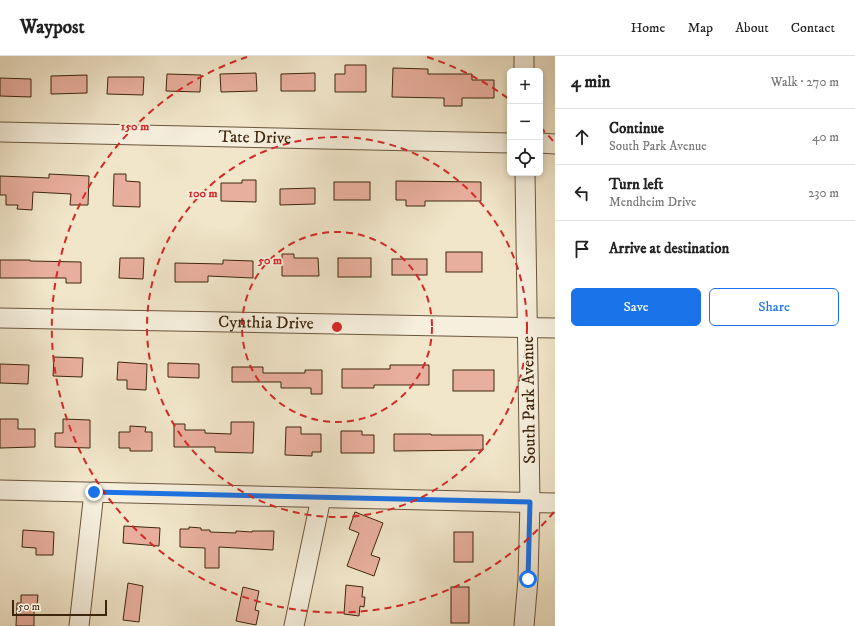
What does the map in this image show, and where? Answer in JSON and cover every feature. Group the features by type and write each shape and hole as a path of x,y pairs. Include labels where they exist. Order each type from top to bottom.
{"street":[{"path":"524,56 524,68"},
{"name":"Tate Drive","path":"0,132 507,143"},
{"path":"543,143 555,144"},
{"name":"South Park Avenue","path":"524,626 528,579 530,502 525,176"},
{"name":"Cynthia Drive","path":"0,318 555,328"},
{"path":"0,490 555,503"},
{"path":"79,626 94,492"},
{"path":"294,626 321,498"}],"building":[{"path":"345,65 366,65 366,92 335,92 335,74 345,74"},
{"path":"393,68 428,69 428,74 472,74 472,80 494,80 494,98 462,98 462,106 444,106 444,98 392,97"},
{"path":"256,73 257,91 221,92 220,74"},
{"path":"315,73 315,91 281,91 281,74"},
{"path":"167,74 201,75 200,92 166,91"},
{"path":"87,75 87,93 51,94 51,76"},
{"path":"108,77 144,77 143,95 107,94"},
{"path":"0,78 31,79 31,97 0,96"},
{"path":"49,174 89,176 88,205 70,205 71,194 33,192 32,210 17,209 18,205 6,205 6,195 0,195 0,176 49,178"},
{"path":"114,174 126,174 126,181 140,182 140,207 113,206"},
{"path":"242,180 256,180 256,202 221,201 221,183 242,183"},
{"path":"396,181 481,182 481,201 425,201 425,206 406,206 406,200 396,200"},
{"path":"334,182 370,182 370,200 334,200"},
{"path":"315,188 315,204 280,205 280,189"},
{"path":"446,252 482,252 482,272 446,272"},
{"path":"282,254 294,254 294,258 318,258 319,276 282,276"},
{"path":"120,258 144,258 143,279 119,278"},
{"path":"338,258 371,258 371,277 338,277"},
{"path":"392,259 427,259 427,275 392,275"},
{"path":"0,260 81,262 81,283 66,283 66,278 0,278"},
{"path":"223,260 253,261 253,278 208,276 208,282 175,282 175,263 223,264"},
{"path":"54,357 83,358 82,377 53,376"},
{"path":"118,362 147,364 146,390 127,389 127,380 117,380"},
{"path":"168,363 199,364 199,378 168,377"},
{"path":"0,364 29,365 28,384 0,383"},
{"path":"390,365 429,365 429,385 374,385 374,388 342,388 342,369 390,369"},
{"path":"232,367 263,367 263,373 305,373 305,370 322,370 322,394 311,394 311,388 281,388 281,382 232,382"},
{"path":"453,370 494,370 494,391 453,391"},
{"path":"0,419 18,419 18,429 35,429 35,447 0,448"},
{"path":"63,419 90,420 90,448 55,447 55,433 63,433"},
{"path":"231,422 254,422 253,453 215,452 215,447 174,447 174,424 185,424 185,430 205,430 205,433 231,434"},
{"path":"130,426 146,427 145,432 152,432 152,451 130,451 130,448 119,448 119,432 130,432"},
{"path":"286,427 301,427 301,434 321,434 321,452 312,452 312,456 285,455"},
{"path":"341,431 362,431 362,435 374,435 374,453 341,453"},
{"path":"394,434 483,435 483,450 394,451"},
{"path":"355,512 383,523 371,555 380,558 374,576 347,566 359,533 349,529"},
{"path":"124,526 160,528 159,546 123,543"},
{"path":"189,527 201,528 201,530 210,530 210,532 236,533 236,531 274,531 273,550 219,547 219,568 205,568 205,548 180,547 180,529 189,529"},
{"path":"23,530 54,532 53,555 36,555 36,548 22,547"},
{"path":"454,532 473,532 473,562 454,562"},
{"path":"128,583 143,586 139,622 123,620"},
{"path":"346,585 363,587 362,597 365,597 364,607 360,606 359,616 344,614"},
{"path":"243,587 259,591 255,610 259,611 256,625 236,621"},
{"path":"451,587 469,587 469,623 451,623"},
{"path":"21,595 38,595 37,606 34,606 34,626 16,626 17,603 21,603"}],"route":[{"path":"94,492 530,502 528,579"}]}
